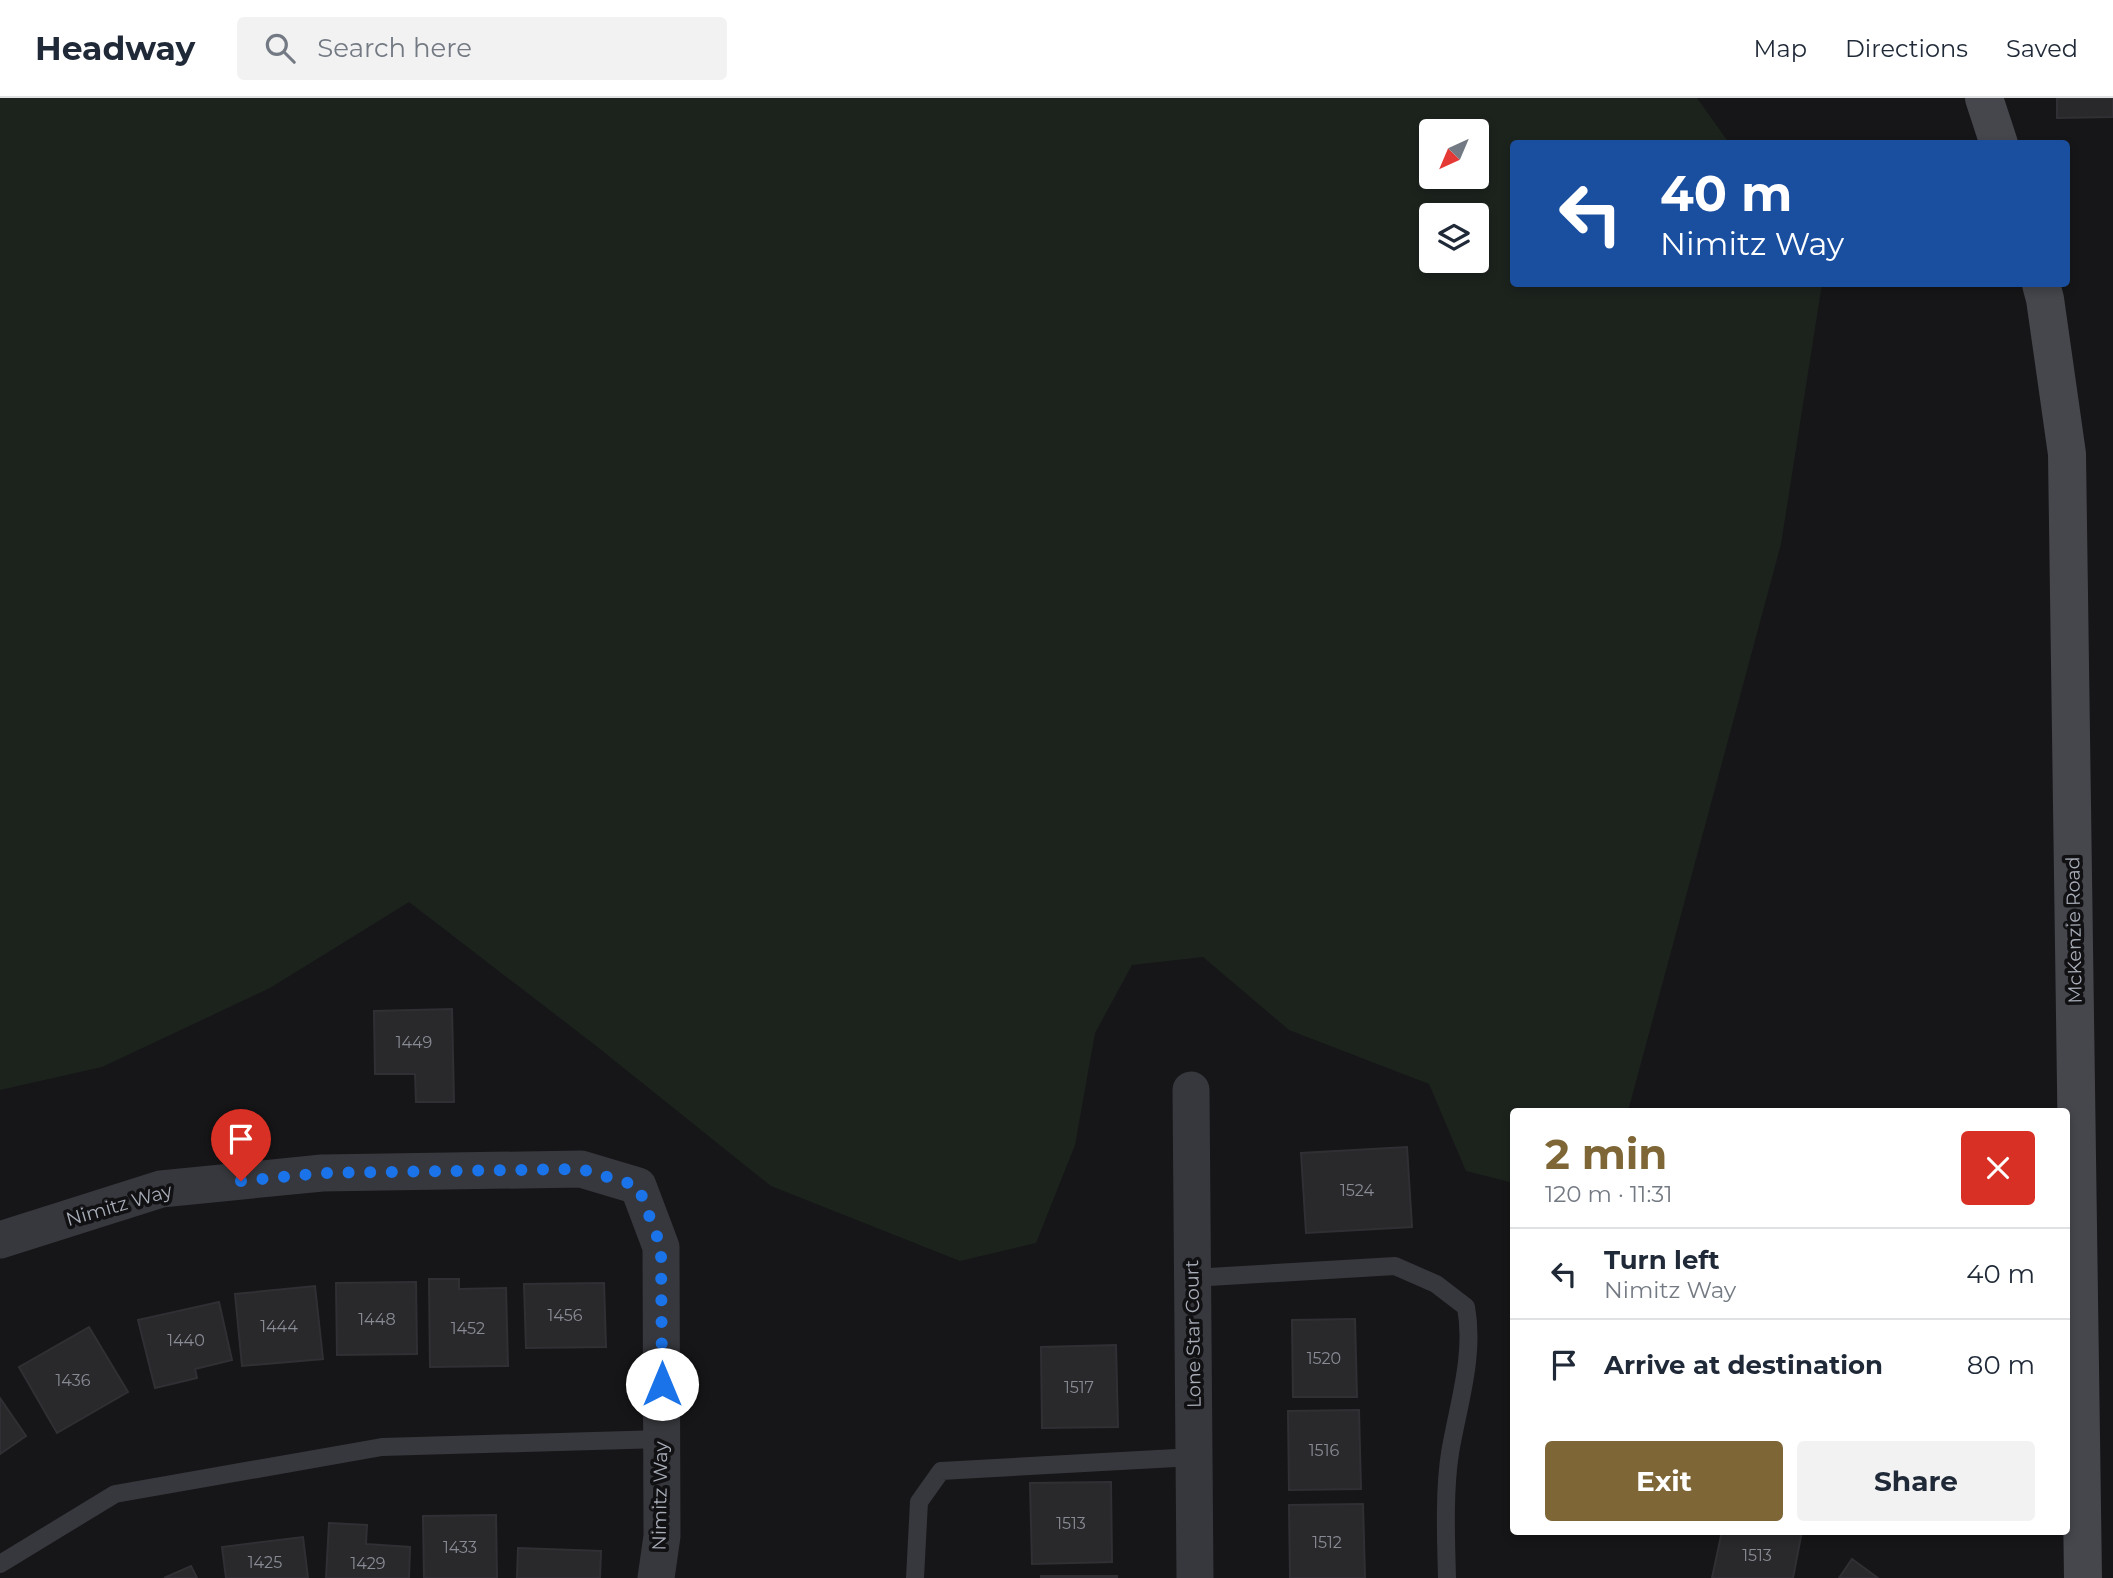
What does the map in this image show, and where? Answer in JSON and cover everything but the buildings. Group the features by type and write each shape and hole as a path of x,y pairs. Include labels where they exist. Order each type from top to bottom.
{"street":[{"path":"1984,98 1998,140"},
{"name":"McKenzie Road","path":"2042,287 2067,454 2097,1416 2083,1578"},
{"name":"Lone Star Court","path":"1191,1090 1195,1578"},
{"name":"Nimitz Way","path":"0,1240 161,1189 322,1173 581,1169 638,1186 661,1247 662,1536 656,1578"}],"lane":[{"path":"1192,1278 1395,1266 1436,1284 1466,1307 1469,1328 1464,1384 1450,1455 1446,1531 1447,1578"},
{"path":"0,1564 115,1494 382,1447 662,1439"},
{"path":"915,1578 919,1502 941,1471 1194,1457"}],"shaded area":[{"path":"0,98 1697,98 1727,140 1510,140 1510,287 1822,287 1781,544 1629,1108 1510,1108 1510,1182 1466,1171 1429,1084 1289,1030 1203,957 1132,965 1095,1033 1075,1145 1036,1243 960,1261 771,1186 595,1045 409,902 270,988 102,1067 0,1090"}],"route":[{"path":"241,1181 322,1173 581,1169 638,1186 661,1247 662,1384"}]}
